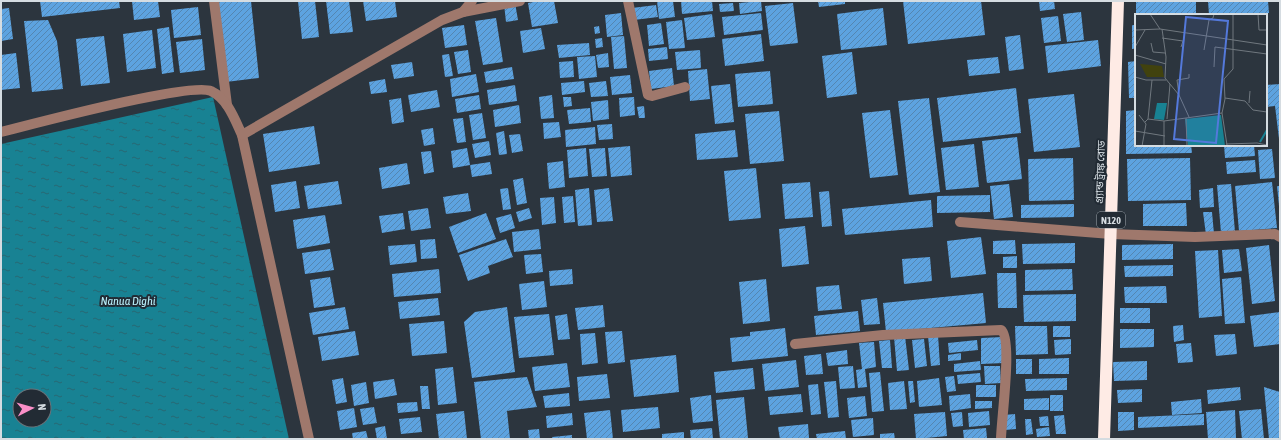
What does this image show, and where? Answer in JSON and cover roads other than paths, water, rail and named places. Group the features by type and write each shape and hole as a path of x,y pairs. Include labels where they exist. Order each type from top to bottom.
{"highway":[{"name":"গ্র্যান্ড ট্রাঙ্ক রোড","path":"1104,439 1118,1"}],"street":[{"path":"214,1 227,105 242,135 309,439"},
{"path":"463,12 472,1"},
{"path":"242,135 442,20 463,12 520,1"},
{"path":"628,1 648,95 652,96 685,87"},
{"path":"1,132 172,92 201,89 211,92 227,105"},
{"path":"960,222 1111,234 1195,237 1275,234 1280,237"},
{"path":"795,344 883,335 1001,330 1005,336 1007,370 1001,439"}],"water":[{"name":"Nanua Dighi","path":"213,97 289,439 1,439 1,144"}]}
